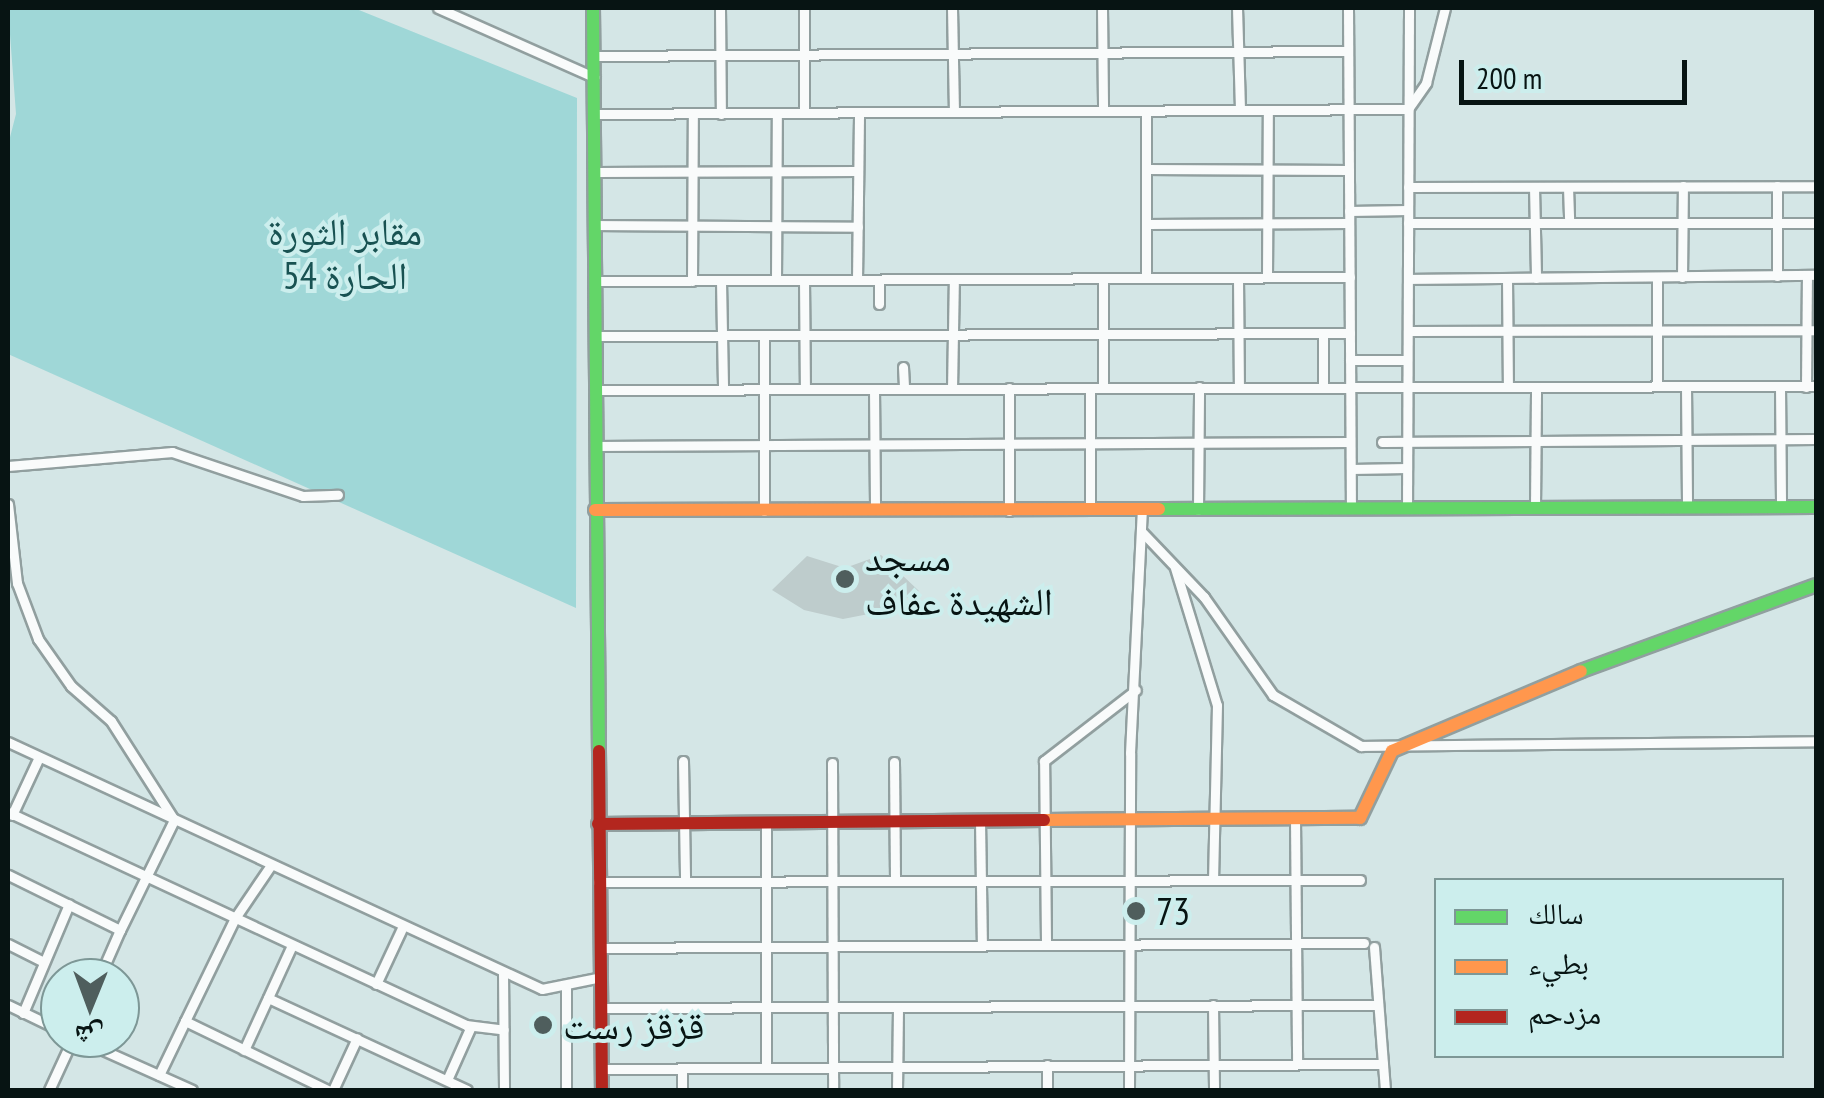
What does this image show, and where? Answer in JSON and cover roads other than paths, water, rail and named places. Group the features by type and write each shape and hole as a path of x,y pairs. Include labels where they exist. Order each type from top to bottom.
{"main road":[{"path":"593,8 602,1090"},
{"path":"596,510 1816,507"},
{"path":"598,824 1360,818 1392,752 1609,659 1816,585"}],"street":[{"path":"441,8 594,76"},
{"path":"720,8 721,114"},
{"path":"804,8 804,113"},
{"path":"952,8 954,112"},
{"path":"1102,8 1103,111"},
{"path":"1237,8 1240,110"},
{"path":"1348,8 1351,510"},
{"path":"1406,509 1409,8"},
{"path":"1408,109 1426,83 1445,8"},
{"path":"594,56 1348,51"},
{"path":"594,114 1408,109"},
{"path":"1146,110 1146,278"},
{"path":"1268,110 1268,277"},
{"path":"776,280 777,113"},
{"path":"858,280 859,113"},
{"path":"692,281 693,114"},
{"path":"1146,169 1349,170"},
{"path":"595,172 858,172"},
{"path":"1682,277 1683,186"},
{"path":"1776,276 1777,186"},
{"path":"1408,188 1816,186"},
{"path":"1534,187 1536,278"},
{"path":"1568,187 1569,223"},
{"path":"1349,211 1408,210"},
{"path":"1408,223 1816,222"},
{"path":"1146,224 1349,224"},
{"path":"595,226 858,227"},
{"path":"596,390 1811,386 1812,275 1408,279"},
{"path":"596,281 1350,277"},
{"path":"1656,277 1657,386"},
{"path":"1102,278 1102,388"},
{"path":"1238,278 1239,387"},
{"path":"1507,278 1508,387"},
{"path":"952,389 954,279"},
{"path":"804,280 804,390"},
{"path":"879,280 879,304"},
{"path":"721,281 723,390"},
{"path":"1408,331 1811,330"},
{"path":"596,336 1350,332"},
{"path":"1322,333 1323,387"},
{"path":"764,336 764,511"},
{"path":"1350,360 1407,360"},
{"path":"903,367 904,389"},
{"path":"1686,386 1687,508"},
{"path":"1780,386 1781,507"},
{"path":"1198,510 1199,387"},
{"path":"1535,508 1536,387"},
{"path":"1009,388 1009,510"},
{"path":"1090,388 1090,510"},
{"path":"874,389 875,510"},
{"path":"1382,442 1816,439"},
{"path":"596,446 1350,442"},
{"path":"8,466 172,452 303,496 338,495"},
{"path":"1351,469 1407,468"},
{"path":"8,504 17,583 38,639 71,686 111,720 174,820"},
{"path":"1129,1090 1128,818 1142,510"},
{"path":"1142,532 1172,562 1272,695 1361,746 1392,752 1816,741"},
{"path":"1172,562 1218,705 1213,878"},
{"path":"1046,941 1044,761 1136,690"},
{"path":"8,742 542,990 566,988 601,977"},
{"path":"39,757 10,814 470,1026 504,1030"},
{"path":"683,761 684,882"},
{"path":"894,762 896,879"},
{"path":"832,763 832,1090"},
{"path":"1295,818 1297,1064"},
{"path":"108,958 174,820"},
{"path":"980,821 982,942"},
{"path":"766,822 766,1068"},
{"path":"159,1075 234,918 271,865"},
{"path":"8,875 120,930"},
{"path":"598,882 1360,880"},
{"path":"46,958 69,904"},
{"path":"376,984 403,926"},
{"path":"600,948 1128,940 1369,945 1385,1090"},
{"path":"8,944 40,960"},
{"path":"244,1050 292,946"},
{"path":"23,1012 40,972"},
{"path":"503,972 504,1090"},
{"path":"566,988 566,1090"},
{"path":"268,998 467,1090"},
{"path":"1213,1004 1214,1090"},
{"path":"602,1008 1377,1005"},
{"path":"8,1006 40,1020"},
{"path":"897,1090 898,1008"},
{"path":"185,1021 331,1090 357,1038"},
{"path":"447,1080 470,1026"},
{"path":"48,1090 64,1058"},
{"path":"120,1058 192,1090"},
{"path":"602,1069 1383,1064"},
{"path":"1046,1065 1047,1090"},
{"path":"682,1068 682,1090"}],"place":[{"name":"مسجد الشهيدة عفاف","path":"845,579"},
{"name":"73","path":"1136,911"},
{"name":"قزقز رست","path":"543,1025"}],"park label":[{"name":"مقابر الثورة الحارة 54","path":"345,253"}]}
